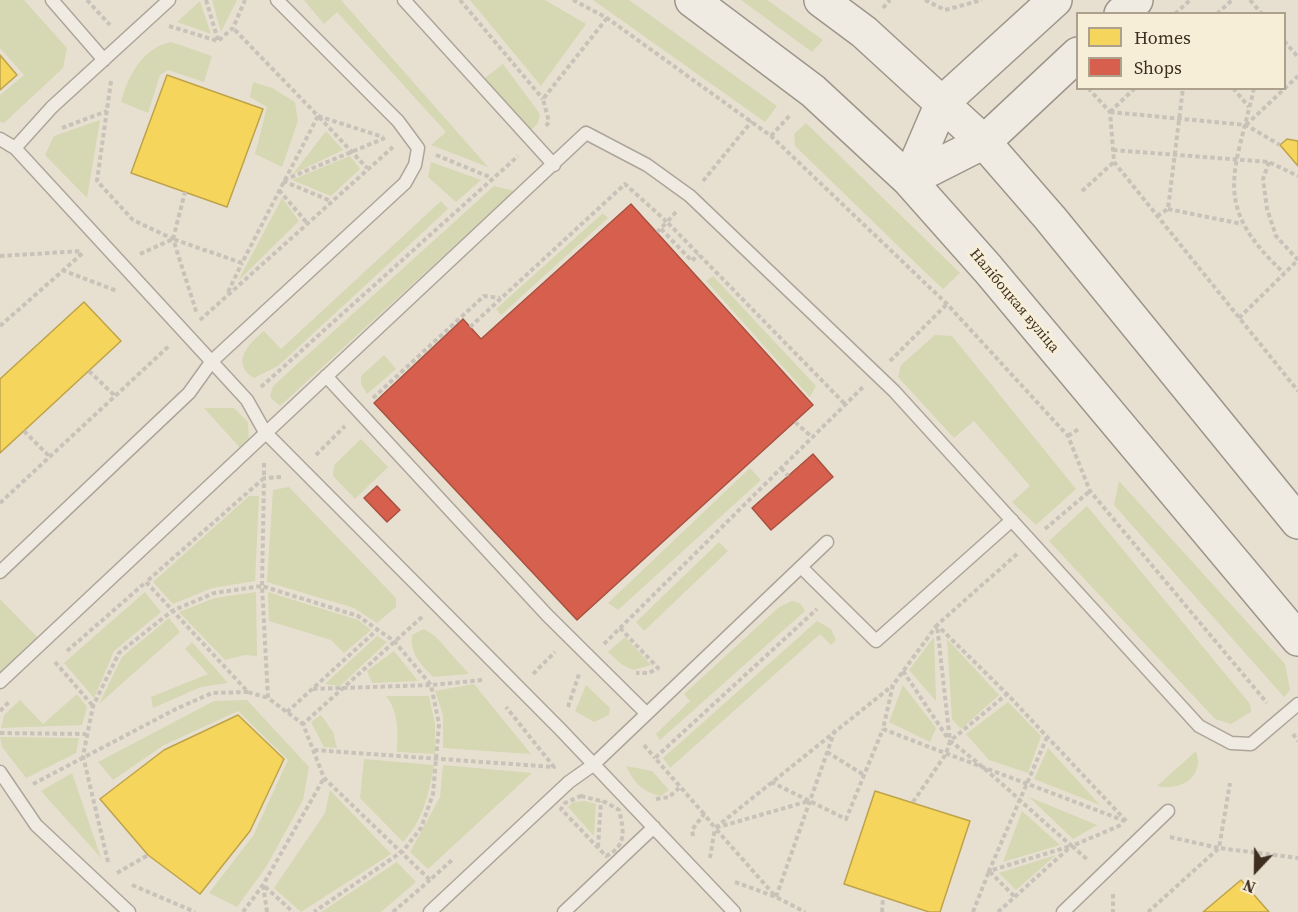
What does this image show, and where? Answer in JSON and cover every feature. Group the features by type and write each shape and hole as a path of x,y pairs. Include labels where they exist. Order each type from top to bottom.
{"main road":[{"name":"Налібоцкая вуліца","path":"692,0 813,91 909,180 988,269 1298,639"},
{"path":"821,0 864,32 984,142 1050,218 1298,522"},
{"path":"909,180 942,103 1055,0"},
{"path":"1123,12 1136,0"},
{"path":"909,180 984,142 1076,55"}],"lane":[{"path":"52,0 104,60"},
{"path":"15,148 52,107 169,0"},
{"path":"0,572 189,393 212,361 405,183 415,165 418,148 398,121 277,0"},
{"path":"404,0 554,165"},
{"path":"0,682 586,133 647,165 690,196 877,375 1199,726 1212,735 1231,743 1251,744 1298,704"},
{"path":"0,139 15,148 212,361 247,400 265,432 560,729 734,912"},
{"path":"326,376 547,615 646,714"},
{"path":"802,568 876,641 1012,520"},
{"path":"430,912 569,782 593,765 672,688 802,568 826,542"},
{"path":"0,772 36,825 129,912"},
{"path":"1063,912 1168,811"},
{"path":"564,912 654,827"}],"path":[{"path":"206,0 218,41"},
{"path":"218,41 233,28 245,0"},
{"path":"247,400 534,142 549,122 543,99 460,0"},
{"path":"573,0 607,18 771,136 947,304 1068,436 1090,491 1298,741"},
{"path":"925,0 945,10 982,0"},
{"path":"1177,12 1190,0"},
{"path":"1218,12 1232,0"},
{"path":"1250,0 1260,12"},
{"path":"543,99 607,18"},
{"path":"167,25 218,41"},
{"path":"233,28 367,169"},
{"path":"1286,43 1298,57"},
{"path":"1286,87 1298,76"},
{"path":"103,85 112,77 97,182 133,220 174,239 242,263"},
{"path":"1092,90 1110,112 1114,162 1298,391"},
{"path":"1110,112 1133,90"},
{"path":"1168,209 1183,90"},
{"path":"1235,90 1250,108"},
{"path":"1254,90 1246,125 1235,158 1234,193 1242,224 1263,253 1284,273"},
{"path":"1246,125 1283,90"},
{"path":"59,129 107,111"},
{"path":"771,136 794,111"},
{"path":"1110,112 1246,125 1280,145"},
{"path":"226,296 318,116"},
{"path":"53,129 62,122"},
{"path":"283,181 385,138"},
{"path":"199,321 399,142"},
{"path":"1113,150 1269,162 1298,176"},
{"path":"1082,191 1114,162"},
{"path":"1239,318 1298,260 1276,236 1267,209 1263,179 1269,162"},
{"path":"283,181 331,201"},
{"path":"470,327 625,184 668,222 659,230 692,261 698,254"},
{"path":"279,190 307,223"},
{"path":"184,192 174,239 200,325 192,316"},
{"path":"1157,216 1168,209 1242,224"},
{"path":"0,256 82,251 122,262 174,239"},
{"path":"0,326 82,251"},
{"path":"62,270 124,294"},
{"path":"307,452 313,458 484,296 500,298"},
{"path":"559,704 566,712 580,669 590,658 947,304"},
{"path":"0,503 170,345 163,336"},
{"path":"89,371 115,396"},
{"path":"795,422 812,437"},
{"path":"24,431 50,457"},
{"path":"265,432 262,586 268,698"},
{"path":"781,468 788,476"},
{"path":"46,670 264,478 293,476 301,469"},
{"path":"708,868 715,828 893,685 937,625 1090,491"},
{"path":"146,582 248,692"},
{"path":"109,866 83,756 93,706 119,653 172,611 213,593 262,586 358,616 394,641 431,686 439,724 433,794 422,828 403,851 314,912"},
{"path":"655,758 822,604"},
{"path":"303,724 426,614"},
{"path":"937,625 1007,694 1126,822"},
{"path":"913,802 946,754 950,741 937,625"},
{"path":"620,628 658,668 672,688"},
{"path":"287,712 378,630"},
{"path":"539,682 532,675 558,649 588,676"},
{"path":"54,662 93,706"},
{"path":"631,672 649,673 658,668"},
{"path":"903,670 950,741 992,773 1018,801 1072,846"},
{"path":"476,672 491,689"},
{"path":"313,689 431,686 484,680"},
{"path":"771,782 846,819 883,729 893,685"},
{"path":"27,788 83,756 212,693 248,692 268,698 303,724 324,778 430,879"},
{"path":"0,711 19,693"},
{"path":"950,741 1007,694"},
{"path":"505,706 554,767"},
{"path":"631,727 679,788 776,897"},
{"path":"545,775 554,767 560,729"},
{"path":"883,729 992,773 1028,783 1126,822"},
{"path":"776,897 835,730"},
{"path":"0,733 86,734"},
{"path":"974,912 1018,801 1047,737"},
{"path":"314,750 554,767"},
{"path":"827,752 864,775"},
{"path":"243,912 263,885 324,778"},
{"path":"1148,912 1219,848 1230,783"},
{"path":"652,798 669,796 679,788"},
{"path":"581,796 601,800 619,810 623,826 623,840 617,851 606,856 561,808 565,803 581,796"},
{"path":"598,848 601,800"},
{"path":"715,828 810,801"},
{"path":"694,841 692,830 704,814"},
{"path":"989,871 1072,846 1126,822"},
{"path":"1166,841 1166,836 1219,848 1298,858"},
{"path":"998,912 1072,846"},
{"path":"148,855 111,876 195,912"},
{"path":"393,912 456,855"},
{"path":"989,871 1015,897"},
{"path":"725,879 776,897 805,912"},
{"path":"263,885 267,912"},
{"path":"263,885 293,912"},
{"path":"882,912 883,897"}],"green space":[{"path":"0,0 24,0 67,48 63,68 4,123 0,122 0,95 24,75 0,48"},
{"path":"212,0 237,0 221,32"},
{"path":"304,0 341,0 488,167 431,145 446,132 337,12 324,24"},
{"path":"470,0 545,0 586,24 541,86"},
{"path":"593,0 629,0 777,106 765,122"},
{"path":"741,0 767,0 823,40 812,52"},
{"path":"200,1 211,34 177,22"},
{"path":"171,42 212,56 204,82 168,70 160,75 148,113 121,102 132,73 138,64 152,50"},
{"path":"503,64 540,114 538,123 531,130 485,78"},
{"path":"253,82 272,88 295,102 298,121 282,167 255,154 267,107 250,97"},
{"path":"100,120 87,198 45,155 54,136"},
{"path":"806,123 960,273 943,289 795,146 794,134"},
{"path":"326,131 343,150 293,174"},
{"path":"350,156 360,169 331,196 292,180"},
{"path":"431,162 481,180 456,202 428,177"},
{"path":"494,186 514,191 280,406 270,397 273,386"},
{"path":"282,198 299,221 238,281"},
{"path":"441,201 448,209 278,366 254,378 247,372 242,360 247,348 258,336 264,331 281,349"},
{"path":"603,213 608,218 501,315 496,309"},
{"path":"713,276 816,386 810,397 706,281"},
{"path":"935,335 952,336 1076,489 1036,525 1012,502 1030,486 974,421 954,438 898,377 901,365"},
{"path":"384,355 396,369 367,394 361,384 361,376"},
{"path":"204,408 234,408 248,422 249,443 241,449"},
{"path":"361,439 388,467 355,499 333,476 334,465"},
{"path":"750,468 761,480 618,610 608,603"},
{"path":"1119,481 1285,664 1290,690 1284,697 1114,505"},
{"path":"289,487 396,598 396,607 377,623 354,608 267,582 273,490"},
{"path":"249,496 259,496 255,581 212,588 173,604 153,582"},
{"path":"1087,506 1250,704 1251,712 1231,724 1215,719 1049,541"},
{"path":"719,542 728,551 644,631 636,622"},
{"path":"145,592 161,612 114,651 94,698 64,663"},
{"path":"256,592 257,656 245,655 225,660 179,612 215,598"},
{"path":"268,592 358,620 371,630 344,653 331,640 269,621"},
{"path":"0,599 39,639 0,674"},
{"path":"792,601 800,603 805,611 660,740 656,734 690,701 684,694 779,607"},
{"path":"169,618 180,632 99,704 122,657"},
{"path":"817,621 831,629 836,640 831,645 820,634 670,768 663,758"},
{"path":"424,629 435,636 469,674 433,677 424,668 415,654 412,635"},
{"path":"377,636 387,642 340,686 325,684"},
{"path":"625,637 651,665 633,670 621,664 608,652"},
{"path":"934,637 936,701 909,670"},
{"path":"947,639 999,695 961,729 952,719"},
{"path":"192,642 228,683 201,687 153,708 151,697 208,674 185,649"},
{"path":"394,651 418,681 372,683 367,671"},
{"path":"474,684 531,754 443,748 443,715 435,691"},
{"path":"586,685 610,708 609,715 594,722 575,711"},
{"path":"903,685 936,728 930,742 889,722"},
{"path":"77,694 87,707 82,725 1,728 4,715 20,700 43,724"},
{"path":"386,696 429,696 435,724 435,754 397,752 395,716"},
{"path":"247,700 309,767 303,800 266,867 237,907 209,893 253,836 288,760 238,711 164,745 113,780 98,762 214,701"},
{"path":"1008,702 1041,736 1028,773 989,760 966,734"},
{"path":"321,715 333,732 337,748 324,747 311,722"},
{"path":"0,737 79,738 76,753 26,778 2,747"},
{"path":"1048,748 1100,805 1034,779"},
{"path":"1196,751 1197,768 1189,780 1174,787 1157,786"},
{"path":"364,759 434,765 420,816 403,842 360,798"},
{"path":"443,765 532,773 428,869 410,852 440,797"},
{"path":"626,766 652,771 669,790 661,796 649,792 636,782"},
{"path":"72,773 101,858 41,791"},
{"path":"330,790 391,854 301,912 274,888 325,813"},
{"path":"1029,797 1097,825 1073,839"},
{"path":"585,801 596,804 594,836 568,807 573,802"},
{"path":"1022,811 1060,845 1003,862"},
{"path":"1056,855 1016,890 999,873"},
{"path":"397,862 416,882 381,912 321,912"}],"building: Homes":[{"path":"0,55 17,75 0,90"},
{"path":"167,75 263,109 227,207 131,173"},
{"path":"1287,139 1298,141 1298,166 1280,145"},
{"path":"84,302 121,341 0,453 0,379"},
{"path":"238,715 284,759 250,831 200,894 148,855 100,799 164,750"},
{"path":"875,791 970,821 940,912 929,912 844,884"},
{"path":"1241,880 1269,912 1203,912"}],"building: Shops":[{"path":"631,204 813,405 577,620 374,403 463,319 481,339"},
{"path":"813,454 833,477 771,530 752,508"},
{"path":"377,486 400,510 387,522 364,498"}]}
